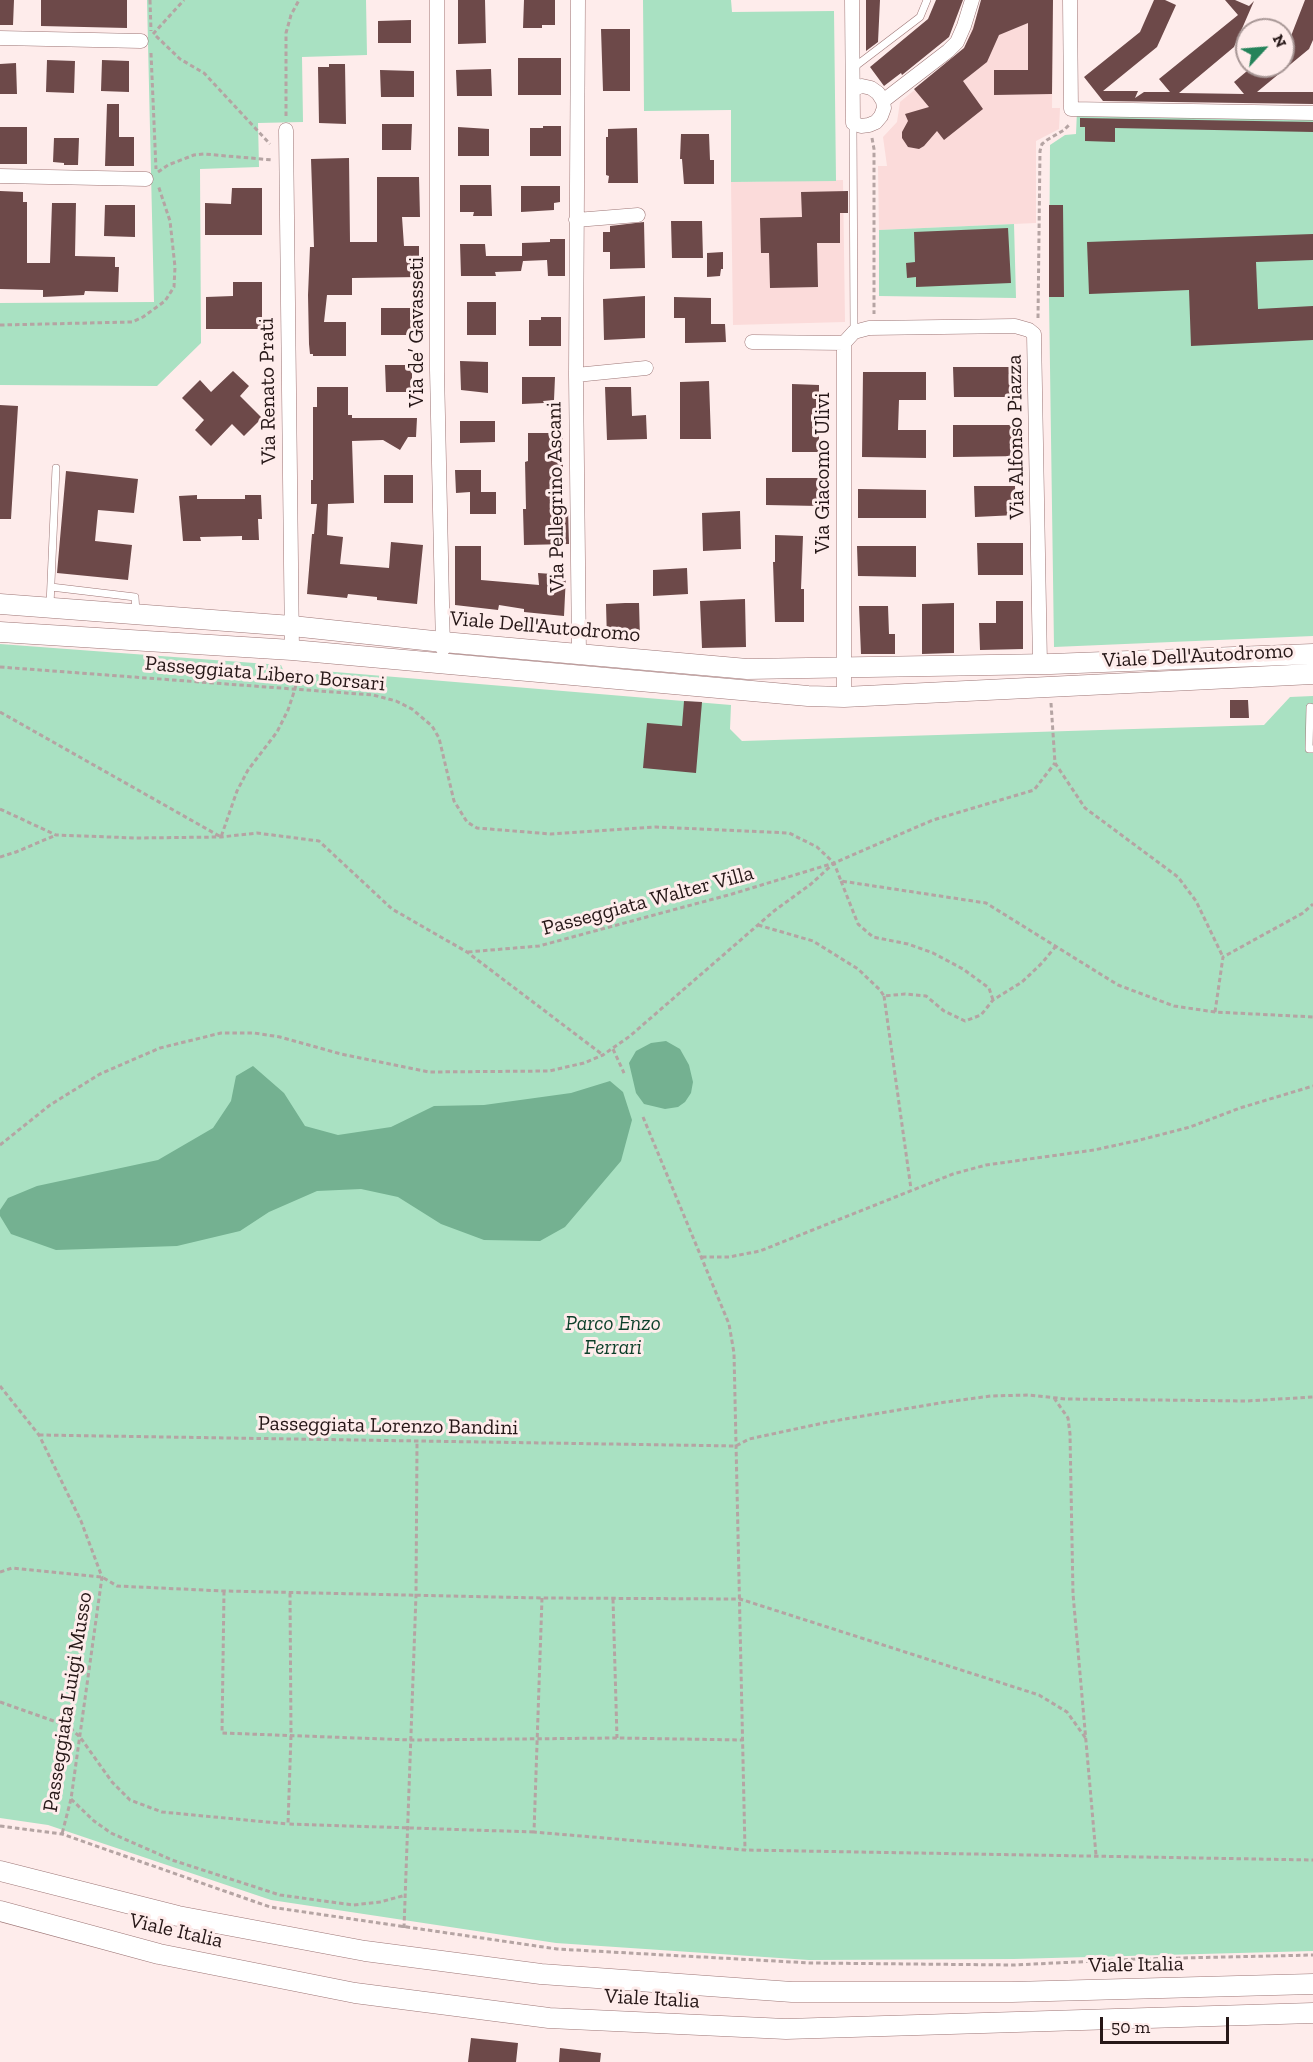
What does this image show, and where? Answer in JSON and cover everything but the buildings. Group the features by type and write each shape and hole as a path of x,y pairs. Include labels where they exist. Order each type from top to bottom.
{"street":[{"name":"Via de’ Gavasseti","path":"437,0 437,370 443,663"},
{"name":"Via Pellegrino Ascani","path":"578,0 576,375 579,654"},
{"path":"852,0 853,123 861,126 876,122 884,108 878,93 862,86 853,89"},
{"path":"883,101 957,42 972,0"},
{"path":"1070,0 1071,109 1313,113"},
{"path":"0,38 149,37"},
{"name":"Via Renato Prati","path":"286,130 292,626 297,651"},
{"path":"0,176 152,176"},
{"path":"576,220 638,215"},
{"name":"Via Alfonso Piazza","path":"849,337 859,329 874,328 1015,326 1034,334 1040,664"},
{"path":"752,342 849,337"},
{"name":"Via Giacomo Ulivi","path":"844,697 849,337"},
{"name":"Via Pellegrino Ascani","path":"576,375 646,368"},
{"name":"Viale Dell'Autodromo","path":"0,604 292,626 747,669 1086,663 1313,654"},
{"name":"Viale Dell'Autodromo","path":"0,632 297,651 747,692 844,697 1313,674"},
{"path":"1256,656 1256,677"},
{"name":"Viale Dell'Autodromo","path":"1086,663 1086,685"},
{"path":"747,669 747,692"},
{"name":"Viale Italia","path":"0,1871 190,1918 365,1951 541,1974 792,1992 1012,1992 1313,1984"},
{"name":"Viale Italia","path":"0,1911 159,1954 332,1989 549,2018 786,2029 1313,2013"}],"lane":[{"path":"853,68 921,17 927,0"},
{"path":"849,337 853,123"},
{"path":"50,607 56,468"},
{"path":"51,587 135,597 136,615"},
{"path":"1313,708 1310,707 1310,749 1313,749"}],"path":[{"path":"0,325 132,322 165,301 174,287 175,267 167,210 152,176 150,0"},
{"path":"149,37 184,0"},
{"path":"286,130 286,33 291,15 299,0"},
{"path":"149,37 204,73 286,161"},
{"path":"1034,334 1038,321 1040,151 1042,144 1069,127 1072,121 1071,109"},
{"path":"869,125 874,149 874,328"},
{"path":"152,176 168,165 194,155 286,161"},
{"path":"221,837 237,790 248,770 277,732 288,710 295,689 297,651"},
{"name":"Passeggiata Libero Borsari","path":"0,667 373,695 396,701 423,716 440,738 454,801 467,822 477,828 551,834 656,827 789,833 817,847 834,863"},
{"path":"0,712 221,837"},
{"path":"0,1144 50,1105 100,1074 160,1048 221,1033 254,1033 280,1037 341,1054 429,1072 549,1071 584,1063 603,1055 630,1036 758,925 812,884 834,863 933,820 1034,790 1055,763 1085,808 1178,877 1196,901 1223,957 1215,1012"},
{"path":"0,809 56,835 136,838 221,837 257,833 320,841 392,909 467,952 603,1055"},
{"path":"0,857 56,835"},
{"path":"834,863 858,924 873,938 908,944 933,953 963,969 989,988 993,1000"},
{"name":"Passeggiata Walter Villa","path":"467,952 539,946 732,894 834,863"},
{"path":"841,881 986,903 1118,984 1174,1006 1215,1012 1313,1017"},
{"path":"1223,957 1303,913 1313,904"},
{"path":"758,925 813,941 858,969 884,996 911,1189"},
{"path":"884,996 905,994 926,996 944,1011 965,1021 981,1015 993,1000 1022,982 1056,946"},
{"path":"613,1048 624,1073"},
{"path":"702,1257 729,1257 760,1251 953,1174 986,1165 1094,1150 1140,1140 1313,1086"},
{"path":"643,1117 729,1324 734,1353 745,1850"},
{"name":"Passeggiata Luigi Musso","path":"0,1386 39,1435 81,1521 102,1577 71,1799 62,1834"},
{"path":"736,1446 749,1439 771,1434 946,1402 1000,1396 1246,1401 1313,1397"},
{"path":"1054,1398 1068,1418 1070,1434 1073,1594 1096,1856"},
{"name":"Passeggiata Lorenzo Bandini","path":"39,1435 736,1446"},
{"path":"404,1928 416,1595 417,1442"},
{"path":"0,1572 12,1568 102,1577 117,1586 224,1591 542,1598 740,1599 1039,1695 1067,1712 1087,1740"},
{"path":"224,1591 222,1733 411,1740 537,1738 743,1740"},
{"path":"288,1824 291,1735 290,1593"},
{"path":"534,1832 542,1598"},
{"path":"613,1599 617,1738"},
{"path":"0,1702 68,1726 80,1737 112,1782 130,1800 162,1812 288,1824 534,1832 745,1850 1313,1860"},
{"path":"71,1799 94,1821 111,1833 172,1860 279,1895 353,1905 406,1896"},
{"path":"0,1826 62,1834 270,1907 557,1949 810,1963 1014,1965 1138,1959 1313,1955"}],"shaded area":[{"path":"983,0 1053,0 1052,108 1060,108 1059,129 1036,141 1036,223 879,230 878,166 887,166 883,137 897,122 900,102 964,49"},
{"path":"843,180 845,322 733,325 731,182"},
{"path":"666,1041 680,1049 689,1065 693,1082 691,1093 685,1102 678,1107 665,1109 644,1104 636,1093 629,1063 636,1051 651,1043"},
{"path":"253,1066 284,1093 305,1126 338,1135 391,1127 434,1106 484,1105 571,1093 610,1081 623,1092 632,1120 621,1161 565,1227 540,1241 484,1240 441,1224 398,1197 361,1189 317,1191 269,1212 240,1231 177,1246 56,1250 11,1234 0,1216 0,1210 8,1198 37,1186 158,1160 213,1128 231,1101 236,1076"}],"green space":[{"path":"147,0 366,0 367,55 302,57 303,122 258,123 259,167 200,169 201,343 157,386 0,385 0,303 154,302"},
{"path":"643,0 731,0 732,12 834,11 836,181 731,182 731,110 644,111"},
{"path":"1077,111 1313,116 1313,636 1054,647 1049,297 1050,145 1065,135 1076,134"},
{"path":"1014,224 1016,298 879,296 879,230"},
{"name":"Parco Enzo Ferrari","path":"0,644 281,665 286,676 309,678 323,671 731,705 730,729 742,741 1264,725 1290,697 1313,696 1313,1951 1014,1959 809,1960 556,1943 271,1900 48,1825 0,1818"}]}
